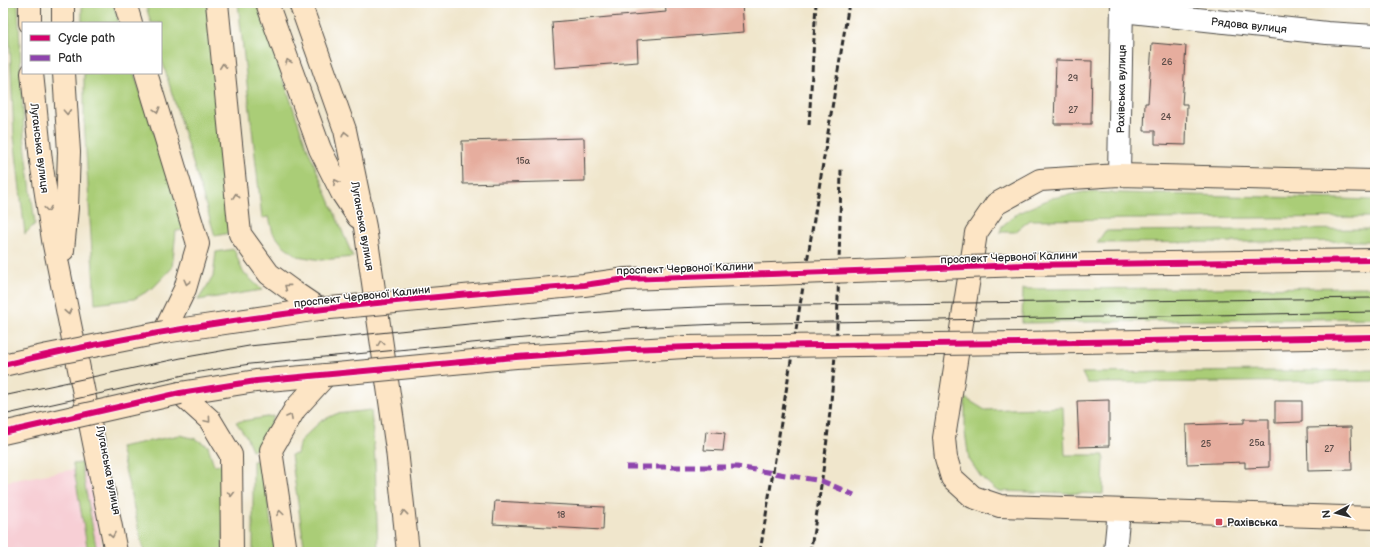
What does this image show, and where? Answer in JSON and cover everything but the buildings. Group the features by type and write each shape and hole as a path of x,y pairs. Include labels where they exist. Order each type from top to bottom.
{"main road":[{"path":"30,3 30,22"},
{"path":"63,3 63,22"},
{"path":"125,3 131,22"},
{"path":"217,3 240,234 269,274 319,309"},
{"path":"267,3 320,149 342,193 365,227"},
{"name":"Луганська вулиця","path":"300,3 345,130 365,227 397,450 408,552"},
{"name":"Луганська вулиця","path":"32,74 41,161 53,240 116,552"},
{"path":"60,273 67,208 69,152 64,74"},
{"path":"146,74 198,244 185,289 164,332"},
{"path":"1375,181 1119,175 1040,180 996,204 976,233 944,438 946,458 952,478 973,497 1000,506 1375,518"},
{"name":"проспект Червоної Калини","path":"3,366 48,354 164,332 319,309 584,285 626,279 1024,265 1375,260"},
{"path":"3,433 180,393 256,381 516,358 685,347 1375,337"},
{"path":"286,552 271,450 295,409 326,375"},
{"path":"180,393 210,420 231,455 232,552"}],"street":[{"name":"Рядова вулиця","path":"1122,7 1327,33 1375,36"},
{"name":"Рахівська вулиця","path":"1119,175 1122,7"},
{"path":"1115,552 1119,510"}],"shaded area":[{"path":"87,467 103,552 3,552 3,482"}],"green space":[{"path":"8,3 18,3 24,135 35,224 25,234 14,136"},
{"path":"82,3 113,3 119,22 82,22"},
{"path":"145,3 207,3 230,233 215,236 162,60 162,22 151,22"},
{"path":"238,3 257,3 305,142 353,257 321,260 297,256 283,245 273,233 269,217 262,218"},
{"path":"84,74 134,74 186,230 176,231 172,268 153,288 134,299 95,304 84,118"},
{"path":"1084,192 1375,200 1375,217 1030,220 1015,232 1000,232 1002,226 1018,213 1052,198"},
{"path":"1375,229 1375,241 1097,243 1105,231"},
{"path":"234,249 243,272 262,290 198,300 213,277 216,252"},
{"path":"1375,287 1375,318 1022,323 1023,289"},
{"path":"1375,370 1375,381 1087,383 1082,373"},
{"path":"965,398 985,410 1063,407 1065,455 1104,455 1103,494 997,491 981,477 969,459 965,432"},
{"path":"371,410 375,461 378,552 305,552 291,455 297,454 300,441 321,421 336,414"},
{"path":"274,416 267,432 263,448 252,450 246,436 236,422"},
{"path":"180,435 196,439 208,446 214,465 223,464 224,552 144,552 120,447"},
{"path":"262,460 275,552 253,552 253,461"},
{"path":"81,463 97,552 88,552 73,464"}],"tram line":[{"path":"3,396 181,358 249,346 549,316 629,310 723,306 1375,298"},
{"path":"3,415 193,373 250,364 630,328 720,324 1375,312"}],"railway":[{"path":"809,125 816,3"},
{"path":"760,552 849,3"},
{"path":"810,552 823,468 835,355 838,307 841,169"}],"marked path":[{"path":"626,467 737,467 822,481 854,495"}],"cycle path":[{"path":"3,365 75,349 219,323 365,304 584,285 626,279 1024,265 1375,260"},
{"path":"3,433 180,393 256,381 516,357 628,349 723,346 1375,337"}],"place":[{"name":"Рахівська","path":"1219,522"}]}
